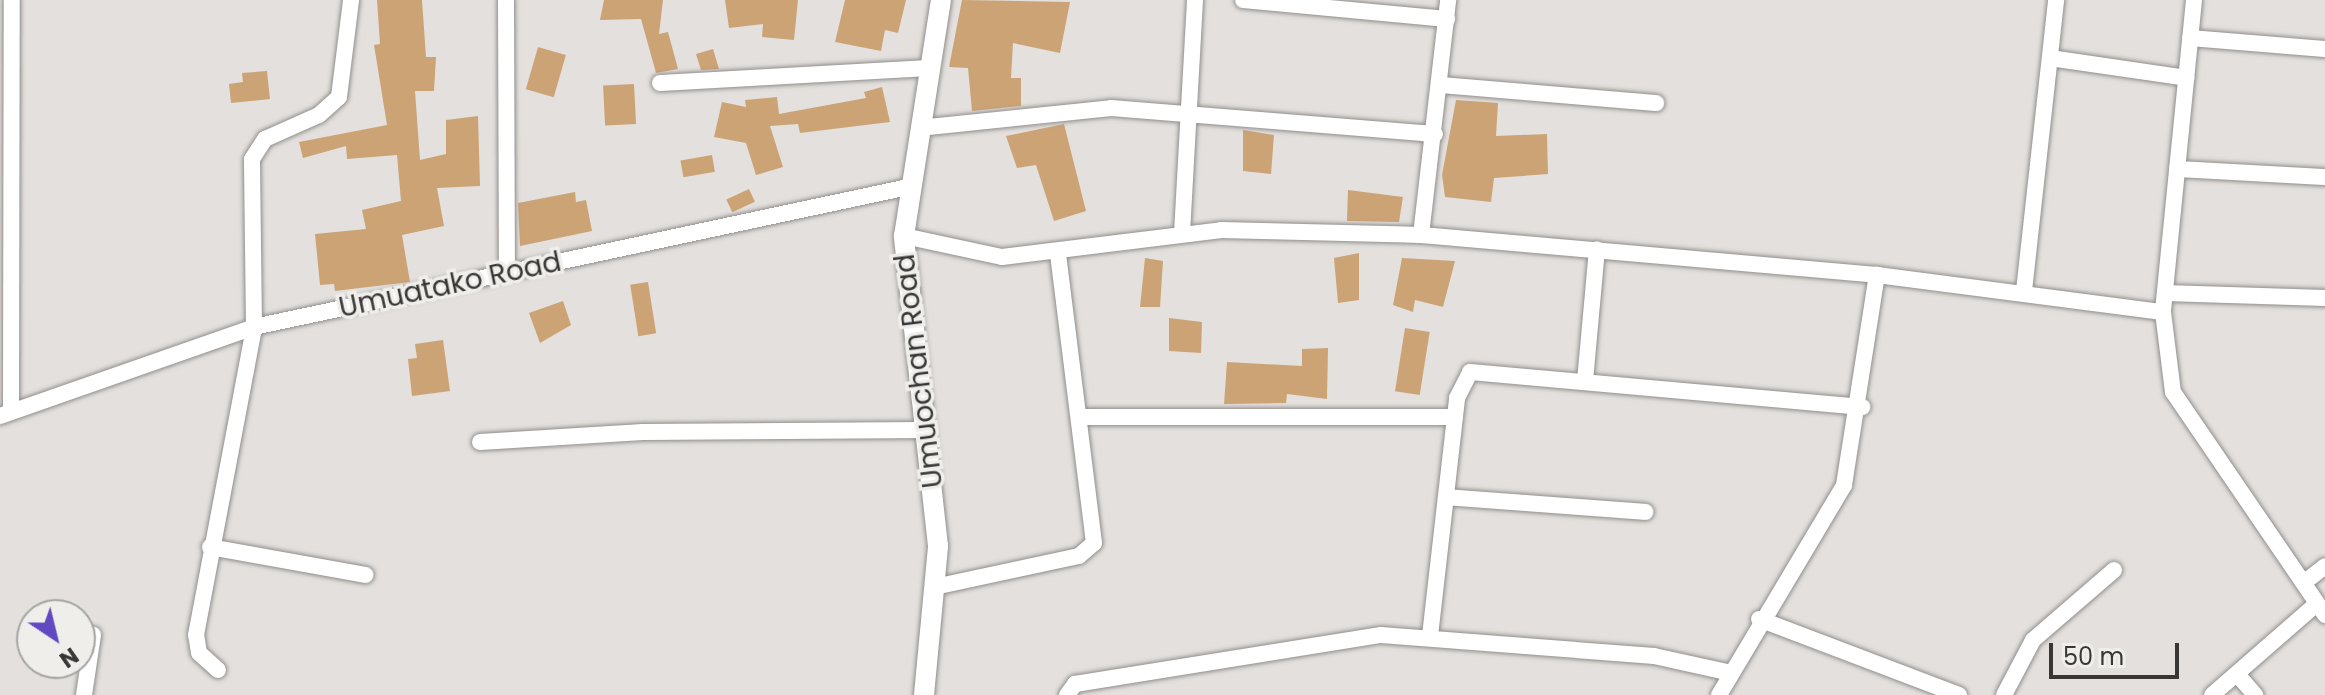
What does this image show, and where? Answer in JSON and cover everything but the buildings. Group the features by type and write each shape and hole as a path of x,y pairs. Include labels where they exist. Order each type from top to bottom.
{"street":[{"path":"5,413 6,176 12,0"},
{"path":"218,670 199,653 196,635 210,547 254,327 252,159 265,139 319,115 339,97 351,0"},
{"path":"506,0 507,273"},
{"name":"Umuochan Road","path":"924,695 939,586 926,430 904,236 908,187 941,0"},
{"path":"1182,233 1195,0"},
{"path":"1243,0 1447,19"},
{"path":"1421,235 1448,0"},
{"path":"2024,291 2056,0"},
{"path":"2194,0 2163,312 2173,392 2306,581 2320,610 2212,695"},
{"path":"2190,38 2325,49"},
{"path":"2050,58 2187,78"},
{"path":"660,83 930,68"},
{"path":"1440,85 1656,103"},
{"path":"919,128 1111,108 1435,134"},
{"path":"2177,169 2325,177"},
{"name":"Umuatako Road","path":"5,413 254,327 908,187"},
{"path":"904,236 955,252 1058,254 1182,233 1421,235 1877,275 2024,291 2163,312"},
{"path":"1585,381 1597,250"},
{"path":"939,586 1088,552 1094,543 1082,417 1058,254"},
{"path":"1719,695 1727,672 1759,619 1829,518 1862,407 1877,275"},
{"path":"2165,293 2325,298"},
{"path":"1430,636 1455,417 1461,380 1470,372 1862,407"},
{"path":"1082,417 1455,417"},
{"path":"480,442 643,432 926,430"},
{"path":"1446,497 1645,512"},
{"path":"210,547 365,575"},
{"path":"2306,581 2325,566"},
{"path":"2004,695 2033,640 2114,570"},
{"path":"1759,619 1959,695"},
{"path":"1067,695 1075,684 1336,639 1430,636 1654,656 1727,672"},
{"path":"2237,674 2255,695"}]}
